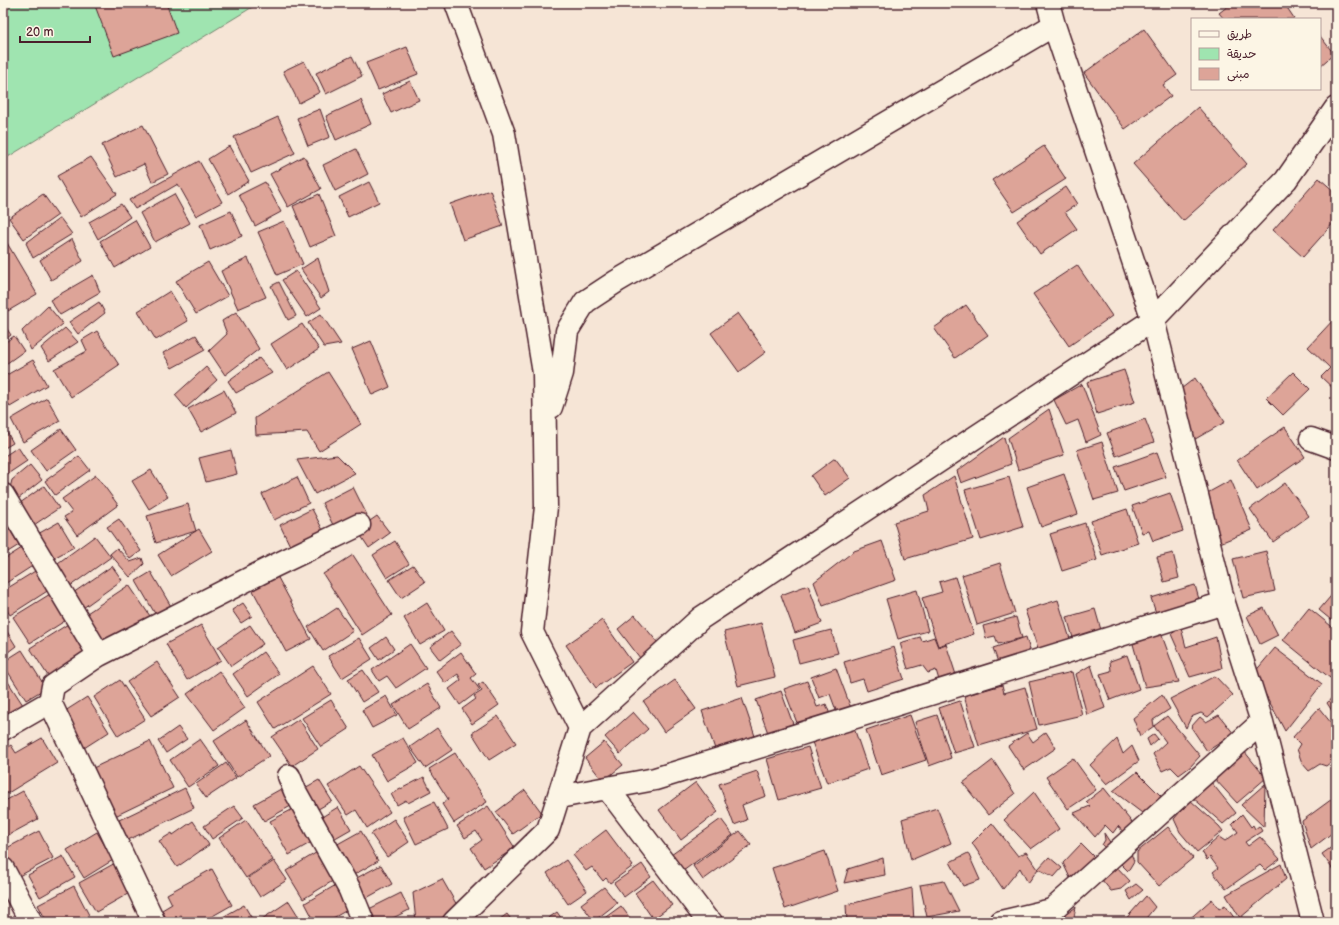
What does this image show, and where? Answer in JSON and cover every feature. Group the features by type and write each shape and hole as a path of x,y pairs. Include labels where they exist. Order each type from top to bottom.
{"street":[{"path":"456,3 504,134 544,373 546,507 532,632 580,728"},
{"path":"1048,3 1054,25 1153,320 1224,604 1262,722 1313,922"},
{"path":"545,426 562,373 567,330 585,302 617,281 1054,25"},
{"path":"454,922 548,830 580,728 701,618 1153,320 1286,180 1336,108"},
{"path":"1311,440 1336,448"},
{"path":"3,495 99,655"},
{"path":"154,922 50,702 53,686 99,655 274,566 359,525"},
{"path":"559,797 655,780 1224,604"},
{"path":"3,729 50,702"},
{"path":"1001,922 1052,910 1262,722"},
{"path":"289,776 295,791 350,890 364,922"},
{"path":"607,788 709,922"},
{"path":"3,869 31,922"}],"green space":[{"path":"3,3 259,3 3,160"}],"building":[{"path":"94,3 166,3 177,33 114,56"},
{"path":"1232,3 1284,3 1294,18 1223,18 1219,13"},
{"path":"1144,29 1177,75 1163,85 1171,96 1125,129 1084,73"},
{"path":"1321,37 1334,54 1321,65"},
{"path":"407,47 418,74 378,90 366,63"},
{"path":"352,56 362,76 326,94 316,73"},
{"path":"304,61 320,92 299,103 283,71"},
{"path":"410,81 419,100 391,113 382,94"},
{"path":"361,100 371,124 336,140 326,116"},
{"path":"1198,107 1247,164 1183,221 1133,164"},
{"path":"320,109 330,137 308,146 297,118"},
{"path":"278,117 295,153 251,173 234,137"},
{"path":"143,125 168,174 152,182 144,164 117,177 102,145"},
{"path":"229,146 249,181 228,194 208,159"},
{"path":"1044,146 1066,179 1014,212 992,180"},
{"path":"356,149 368,174 335,191 323,165"},
{"path":"304,156 321,189 288,207 270,174"},
{"path":"91,157 117,194 81,217 57,176"},
{"path":"199,161 222,202 196,216 178,184 135,209 129,200"},
{"path":"1319,178 1336,193 1336,220 1303,257 1273,230"},
{"path":"265,182 281,212 255,226 239,195"},
{"path":"369,182 379,202 348,217 339,197"},
{"path":"1066,187 1077,204 1065,212 1077,229 1040,254 1017,221"},
{"path":"490,190 503,226 463,240 450,204"},
{"path":"43,194 58,215 24,239 9,218"},
{"path":"174,194 190,223 155,242 140,213"},
{"path":"319,194 336,236 310,247 293,206"},
{"path":"121,204 130,217 98,239 89,222"},
{"path":"231,211 242,236 210,250 200,225"},
{"path":"60,218 72,234 33,258 26,243"},
{"path":"135,220 150,247 115,268 100,241"},
{"path":"284,221 303,264 277,275 258,232"},
{"path":"72,239 83,261 51,280 40,260"},
{"path":"7,243 37,294 8,311 3,302 3,245"},
{"path":"248,258 266,297 238,309 221,271"},
{"path":"318,258 329,292 321,298 301,269"},
{"path":"208,262 228,296 196,314 176,281"},
{"path":"1077,265 1112,316 1069,346 1033,294"},
{"path":"296,271 321,308 307,317 282,280"},
{"path":"93,275 100,292 60,315 50,300"},
{"path":"279,282 296,316 288,320 271,286"},
{"path":"170,291 188,321 156,340 138,311"},
{"path":"99,302 105,313 78,334 69,322"},
{"path":"966,305 988,335 955,358 934,328"},
{"path":"48,306 63,324 31,350 22,331"},
{"path":"236,312 259,349 225,375 209,351 227,334 222,321"},
{"path":"738,313 766,352 739,372 711,333"},
{"path":"321,314 341,344 324,347 308,323"},
{"path":"1335,318 1336,391 1321,377 1330,368 1308,347"},
{"path":"3,323 11,335 3,341"},
{"path":"302,324 319,349 287,370 271,344"},
{"path":"65,328 78,342 49,361 41,348"},
{"path":"97,331 119,365 71,397 54,369 87,351 82,340"},
{"path":"196,335 205,350 172,368 163,353"},
{"path":"14,336 24,351 3,366 3,344"},
{"path":"371,341 390,387 372,395 352,349"},
{"path":"259,358 272,373 236,393 228,381"},
{"path":"33,360 47,385 10,407 3,396 3,377"},
{"path":"206,367 217,380 186,408 175,395"},
{"path":"1124,370 1135,402 1097,414 1087,382"},
{"path":"328,372 361,424 319,451 307,432 256,435 255,418"},
{"path":"1293,372 1310,389 1283,415 1266,398"},
{"path":"1195,378 1225,422 1190,442 1177,392"},
{"path":"1082,384 1101,435 1086,442 1078,420 1066,425 1054,400"},
{"path":"224,390 236,413 201,432 188,409"},
{"path":"47,398 60,421 23,442 11,419"},
{"path":"1049,409 1064,455 1018,470 1008,438"},
{"path":"1145,419 1154,442 1116,456 1107,433"},
{"path":"3,425 13,443 3,449"},
{"path":"1285,427 1305,457 1257,490 1237,460"},
{"path":"61,429 76,450 46,471 31,450"},
{"path":"1004,437 1011,464 961,483 957,471"},
{"path":"1102,442 1118,493 1094,500 1077,450"},
{"path":"18,447 27,461 3,477 3,457"},
{"path":"231,450 237,474 206,482 199,458"},
{"path":"1157,452 1166,477 1124,491 1115,467"},
{"path":"337,455 355,473 315,494 297,460"},
{"path":"79,456 90,470 55,495 45,481"},
{"path":"835,458 850,478 825,496 811,476"},
{"path":"30,465 42,480 13,503 8,496 12,480"},
{"path":"151,470 168,497 149,509 132,481"},
{"path":"1064,474 1078,514 1041,527 1027,487"},
{"path":"96,475 118,505 77,535 64,517 72,512 62,499"},
{"path":"954,476 973,539 905,559 894,522 929,511 925,495"},
{"path":"297,477 309,503 274,520 262,494"},
{"path":"1009,477 1023,527 981,540 965,490"},
{"path":"1231,480 1252,530 1215,545 1202,496"},
{"path":"1285,483 1309,516 1273,542 1250,509"},
{"path":"44,486 59,508 28,529 13,508"},
{"path":"353,487 367,515 336,531 322,503"},
{"path":"1170,493 1183,531 1153,541 1149,531 1142,533 1132,506"},
{"path":"188,504 196,531 156,543 147,516"},
{"path":"312,509 326,536 293,552 280,525"},
{"path":"1127,509 1138,543 1102,555 1091,521"},
{"path":"377,516 390,533 369,548 357,530"},
{"path":"3,518 19,545 3,555"},
{"path":"119,519 141,551 130,559 107,527"},
{"path":"59,522 74,547 50,560 36,535"},
{"path":"1085,523 1097,560 1062,571 1050,534"},
{"path":"199,529 212,551 171,576 158,555"},
{"path":"95,536 111,557 66,589 51,568"},
{"path":"395,541 409,564 387,578 373,555"},
{"path":"882,541 896,580 823,606 814,582 854,551"},
{"path":"25,546 37,563 3,585 3,560"},
{"path":"117,548 130,562 142,558 144,564 130,577 110,554"},
{"path":"1266,551 1275,591 1243,598 1233,559"},
{"path":"1173,553 1179,578 1164,582 1157,557"},
{"path":"353,555 392,615 362,635 323,574"},
{"path":"1000,563 1015,613 977,625 962,575"},
{"path":"413,565 425,582 401,598 389,580"},
{"path":"112,566 122,580 83,608 73,593"},
{"path":"40,568 52,588 10,615 3,604 3,591"},
{"path":"151,572 172,608 157,617 136,581"},
{"path":"276,574 311,639 286,652 251,587"},
{"path":"955,577 974,634 938,646 922,598 942,592 939,582"},
{"path":"129,585 150,616 102,648 81,617"},
{"path":"808,585 822,623 795,633 781,595"},
{"path":"1195,585 1200,603 1157,616 1151,598"},
{"path":"917,590 928,631 898,639 886,599"},
{"path":"1336,590 1336,624 1319,610"},
{"path":"55,591 71,617 30,643 13,617"},
{"path":"1058,600 1070,639 1038,649 1025,610"},
{"path":"243,603 252,616 241,623 232,610"},
{"path":"427,603 444,631 420,645 404,618"},
{"path":"337,608 353,631 323,651 308,627"},
{"path":"1264,608 1278,635 1260,644 1247,616"},
{"path":"1309,608 1336,630 1336,671 1330,678 1283,640"},
{"path":"1095,609 1103,637 1075,645 1067,617"},
{"path":"635,615 658,643 640,658 618,629"},
{"path":"1016,617 1022,638 998,644 995,636 986,638 983,626"},
{"path":"602,620 632,662 596,688 566,645"},
{"path":"73,621 93,652 50,679 30,648"},
{"path":"761,623 775,677 738,686 724,632"},
{"path":"3,625 16,646 3,656"},
{"path":"201,625 221,660 187,680 166,644"},
{"path":"250,625 263,644 231,666 218,647"},
{"path":"1181,628 1186,647 1216,637 1222,668 1190,677 1171,634"},
{"path":"831,630 838,653 799,663 793,640"},
{"path":"451,631 461,644 440,660 430,647"},
{"path":"1161,633 1179,682 1145,687 1133,644"},
{"path":"386,637 394,649 379,660 371,648"},
{"path":"920,637 922,641 934,637 938,647 946,644 958,681 941,687 936,670 928,673 922,665 908,669 900,643"},
{"path":"1026,637 1032,657 1000,668 993,648"},
{"path":"359,638 372,659 342,678 328,656"},
{"path":"410,644 426,668 396,688 387,676 379,681 372,670"},
{"path":"894,647 904,679 867,691 863,679 850,683 844,662"},
{"path":"1275,648 1322,684 1285,731 1254,673"},
{"path":"22,650 46,688 26,700 3,664 3,662"},
{"path":"263,652 279,674 248,696 233,674"},
{"path":"461,652 476,674 471,678 480,690 460,705 449,689 461,680 458,674 445,683 436,671"},
{"path":"1127,655 1139,689 1110,700 1100,674 1111,671 1110,661"},
{"path":"157,662 180,697 151,716 127,682"},
{"path":"1091,665 1105,708 1087,715 1076,674"},
{"path":"313,666 331,694 275,729 258,702"},
{"path":"836,668 851,708 837,713 830,694 819,698 811,677"},
{"path":"363,670 378,692 362,702 348,679"},
{"path":"219,671 245,708 214,730 187,694"},
{"path":"1072,672 1082,715 1039,725 1029,682"},
{"path":"3,674 23,705 3,718"},
{"path":"1215,676 1233,695 1208,717 1201,713 1191,717 1186,728 1170,699"},
{"path":"120,680 145,719 118,736 94,697"},
{"path":"675,680 696,709 664,732 644,702"},
{"path":"807,681 817,707 826,704 831,717 799,728 784,689"},
{"path":"483,682 499,705 472,724 462,709 476,699 474,696 482,691 478,685"},
{"path":"427,684 441,708 408,729 393,705"},
{"path":"1002,685 1004,693 1025,687 1037,729 979,746 964,696"},
{"path":"781,691 793,724 768,733 756,700"},
{"path":"1336,693 1336,717 1327,703"},
{"path":"1162,695 1170,709 1153,720 1154,726 1140,736 1133,718"},
{"path":"386,696 397,715 372,728 362,710"},
{"path":"87,697 109,732 84,748 62,713"},
{"path":"742,698 756,739 716,752 702,711"},
{"path":"331,700 349,729 321,747 302,718"},
{"path":"960,701 975,747 954,753 939,708"},
{"path":"1319,708 1336,729 1336,758 1326,766 1320,764 1309,771 1302,763 1297,749 1300,744 1293,737"},
{"path":"633,712 648,729 620,754 605,737"},
{"path":"910,715 926,760 881,775 866,730"},
{"path":"937,715 951,758 929,766 915,722"},
{"path":"1219,715 1234,734 1207,751 1191,727 1200,717 1206,722"},
{"path":"498,716 516,743 489,760 472,733"},
{"path":"1167,716 1200,756 1190,767 1179,775 1171,767 1162,771 1153,754 1166,742 1154,726"},
{"path":"299,719 318,749 292,766 272,737"},
{"path":"246,720 269,756 237,777 214,741"},
{"path":"178,727 187,739 166,753 158,741"},
{"path":"437,728 452,750 425,768 410,747"},
{"path":"854,728 868,769 827,783 812,742"},
{"path":"1046,732 1056,748 1024,770 1008,746 1027,733 1033,742"},
{"path":"1154,734 1158,739 1150,746 1147,739"},
{"path":"42,738 57,763 3,796 3,750 11,745 16,753"},
{"path":"403,738 418,763 387,781 372,755"},
{"path":"200,739 219,766 188,787 170,760"},
{"path":"1117,739 1123,754 1132,746 1139,761 1107,784 1090,765"},
{"path":"150,741 173,788 113,817 91,769"},
{"path":"604,742 623,765 603,781 585,758"},
{"path":"808,747 821,788 779,800 767,759"},
{"path":"1244,751 1266,778 1237,803 1214,778"},
{"path":"455,753 487,802 454,823 442,804 448,799 429,769"},
{"path":"1073,758 1096,790 1068,809 1046,777"},
{"path":"993,760 1015,794 988,815 963,783"},
{"path":"226,763 236,778 206,798 196,784"},
{"path":"359,766 390,812 367,828 356,810 348,815 328,786"},
{"path":"757,771 766,796 742,805 747,820 734,825 719,784"},
{"path":"1137,772 1164,799 1146,816 1113,791"},
{"path":"424,777 431,791 408,803 406,800 397,805 391,794"},
{"path":"319,780 332,801 313,812 301,790"},
{"path":"696,782 718,812 681,840 659,810"},
{"path":"1211,782 1236,813 1223,824 1192,797"},
{"path":"1265,784 1264,827 1241,805"},
{"path":"288,785 298,802 264,821 254,804"},
{"path":"185,788 194,808 128,840 119,820"},
{"path":"1104,788 1134,825 1124,833 1118,826 1113,833 1105,825 1095,837 1074,813 1090,806 1086,802"},
{"path":"525,790 542,813 513,834 496,812"},
{"path":"23,791 38,819 3,838 3,802"},
{"path":"1034,792 1059,829 1031,849 1004,820"},
{"path":"1332,799 1336,808 1336,830 1311,849 1302,821"},
{"path":"1190,800 1223,831 1197,852 1180,832 1174,819"},
{"path":"434,802 448,829 416,844 403,817"},
{"path":"234,806 243,818 212,839 204,826"},
{"path":"299,806 317,839 289,855 270,821"},
{"path":"488,806 515,848 484,868 471,848 482,840 476,831 465,838 457,826"},
{"path":"338,807 351,829 330,841 317,820"},
{"path":"937,808 951,843 911,860 902,819"},
{"path":"1242,814 1251,827 1253,825 1255,829 1259,826 1262,831 1245,842 1248,846 1260,837 1280,859 1265,870 1260,865 1226,889 1213,872 1218,868 1210,857 1207,860 1202,852 1219,837 1225,841 1238,832 1232,824"},
{"path":"394,819 409,842 387,857 371,834"},
{"path":"721,819 733,835 683,871 671,855"},
{"path":"246,820 273,860 246,878 219,838"},
{"path":"193,821 209,845 177,867 159,841 172,833 173,835"},
{"path":"992,823 1018,856 1026,852 1038,869 1028,883 1020,868 1003,889 972,843"},
{"path":"1168,827 1193,858 1159,886 1137,862 1137,852"},
{"path":"606,830 633,866 610,883 606,878 603,881 592,867 586,871 573,855"},
{"path":"39,831 53,858 17,877 3,850"},
{"path":"361,831 378,861 350,877 334,846"},
{"path":"740,831 751,845 703,880 693,866"},
{"path":"97,832 113,860 84,878 67,850"},
{"path":"1104,833 1115,850 1111,853 1102,845 1105,840"},
{"path":"1081,844 1099,862 1072,882 1063,863"},
{"path":"1336,844 1336,874 1322,854"},
{"path":"319,851 336,879 303,899 286,871"},
{"path":"825,851 838,891 785,909 772,868"},
{"path":"1130,851 1134,861 1128,871 1119,862"},
{"path":"968,853 980,880 963,886 950,862"},
{"path":"63,856 75,877 40,897 28,875"},
{"path":"1049,857 1062,868 1054,877 1038,869"},
{"path":"883,858 885,875 844,883 848,869"},
{"path":"566,860 587,891 568,904 547,873"},
{"path":"274,861 287,880 260,897 248,878"},
{"path":"117,862 133,891 96,912 79,883"},
{"path":"642,864 651,877 624,897 614,883"},
{"path":"1281,864 1286,879 1240,918 1226,895"},
{"path":"381,865 392,884 361,901 351,881"},
{"path":"1116,866 1130,881 1121,889 1111,891 1102,880"},
{"path":"212,869 232,905 202,922 185,922 181,915 168,922 162,910 172,904 167,894"},
{"path":"442,879 458,907 436,922 416,922 413,893"},
{"path":"653,880 672,905 653,919 635,893"},
{"path":"944,881 959,911 927,917 920,885"},
{"path":"1136,884 1143,890 1131,900 1126,891"},
{"path":"336,885 349,909 326,922 315,922 305,903"},
{"path":"74,886 89,915 75,922 47,922 38,905"},
{"path":"604,887 617,903 594,921 581,904"},
{"path":"912,888 914,922 847,922 846,905"},
{"path":"401,893 409,910 385,922 371,922 365,911"},
{"path":"1146,896 1155,907 1143,922 1123,922"},
{"path":"1212,899 1219,909 1225,905 1235,919 1231,922 1186,922"},
{"path":"289,901 302,922 259,921"},
{"path":"244,905 254,922 214,922"},
{"path":"621,906 633,922 599,922"},
{"path":"1076,907 1073,922 1063,922 1060,919"},
{"path":"557,912 564,922 543,922"},
{"path":"507,914 513,922 496,922"},
{"path":"576,916 580,922 567,922"}]}
